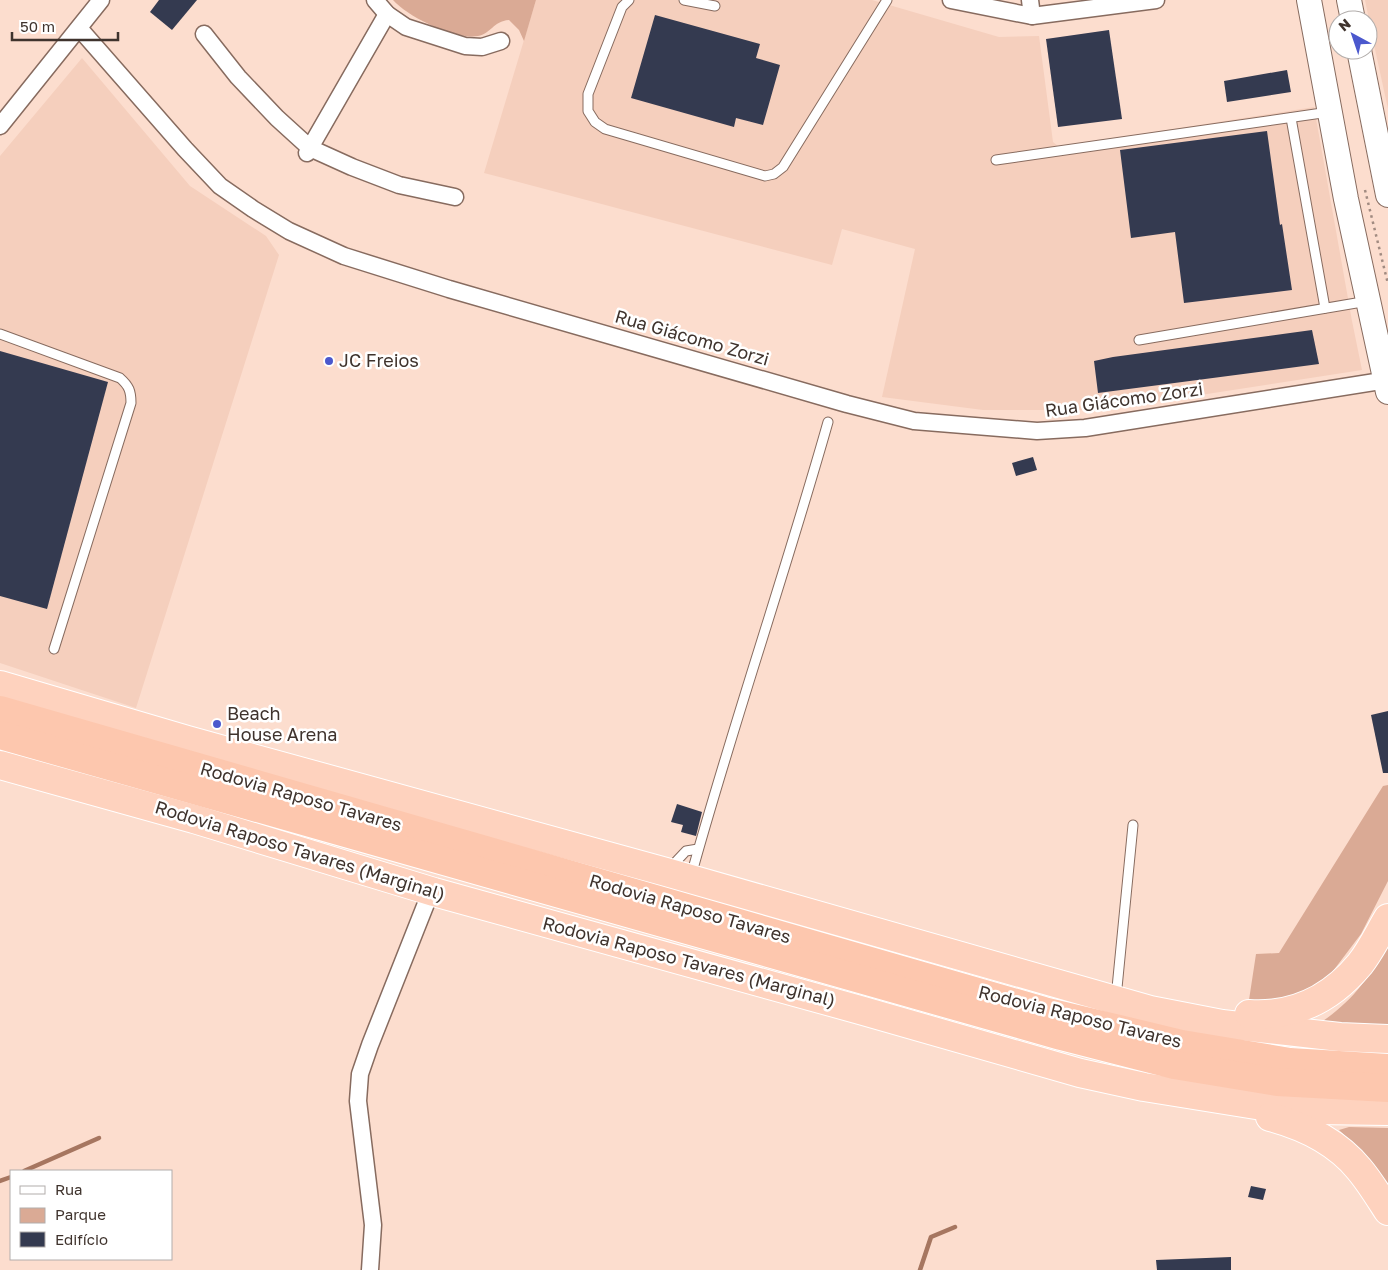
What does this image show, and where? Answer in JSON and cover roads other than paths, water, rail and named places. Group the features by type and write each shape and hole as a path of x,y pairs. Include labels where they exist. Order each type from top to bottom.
{"highway":[{"name":"Rodovia Raposo Tavares","path":"0,685 187,740 678,876 1123,1003 1222,1024 1340,1037 1388,1038"},
{"name":"Rodovia Raposo Tavares","path":"0,710 1044,1011 1182,1044 1290,1062 1388,1068"},
{"name":"Rodovia Raposo Tavares","path":"0,735 1061,1036 1174,1065 1277,1082 1388,1088"},
{"name":"Rodovia Raposo Tavares (Marginal)","path":"0,765 194,819 431,891 1080,1073 1144,1087 1262,1106 1314,1110 1388,1111"},
{"path":"1123,1003 1265,1015 1298,1009 1314,1003 1347,979 1361,962 1388,918"},
{"path":"1199,1096 1284,1120 1326,1140 1359,1169 1388,1211"}],"main road":[{"path":"1309,0 1329,112 1387,384"},
{"path":"1361,60 1388,195"}],"street":[{"path":"0,126 101,0"},
{"path":"376,0 387,14 406,27 465,46 482,48 501,41"},
{"path":"951,0 1031,8 1156,0"},
{"path":"308,150 387,14"},
{"name":"Rua Giácomo Zorzi","path":"79,28 184,149 220,186 253,209 308,240 344,256 440,286 846,404 914,420 1037,431 1085,428 1387,384"},
{"path":"204,34 238,77 308,150 399,185 455,197"},
{"path":"370,1270 373,1225 358,1101 360,1074 431,891"}],"lane":[{"path":"629,0 622,7 588,94 588,110 595,122 605,129 765,176 774,174 783,166 887,0"},
{"path":"684,0 715,6"},
{"path":"996,160 1329,112"},
{"path":"1291,118 1325,308"},
{"path":"1139,340 1368,301"},
{"path":"0,334 120,378 127,384 131,392 131,403 54,649"},
{"path":"678,876 698,849 732,731 777,596 828,422"},
{"path":"1123,1003 1133,825"},
{"path":"678,876 686,851 698,849"}],"waterway":[{"path":"26,1170 99,1138"},
{"path":"0,1181 10,1177"},
{"path":"920,1270 931,1237 955,1227"}],"place":[{"name":"JC Freios","path":"329,361"},
{"name":"Beach House Arena","path":"217,724"}]}
